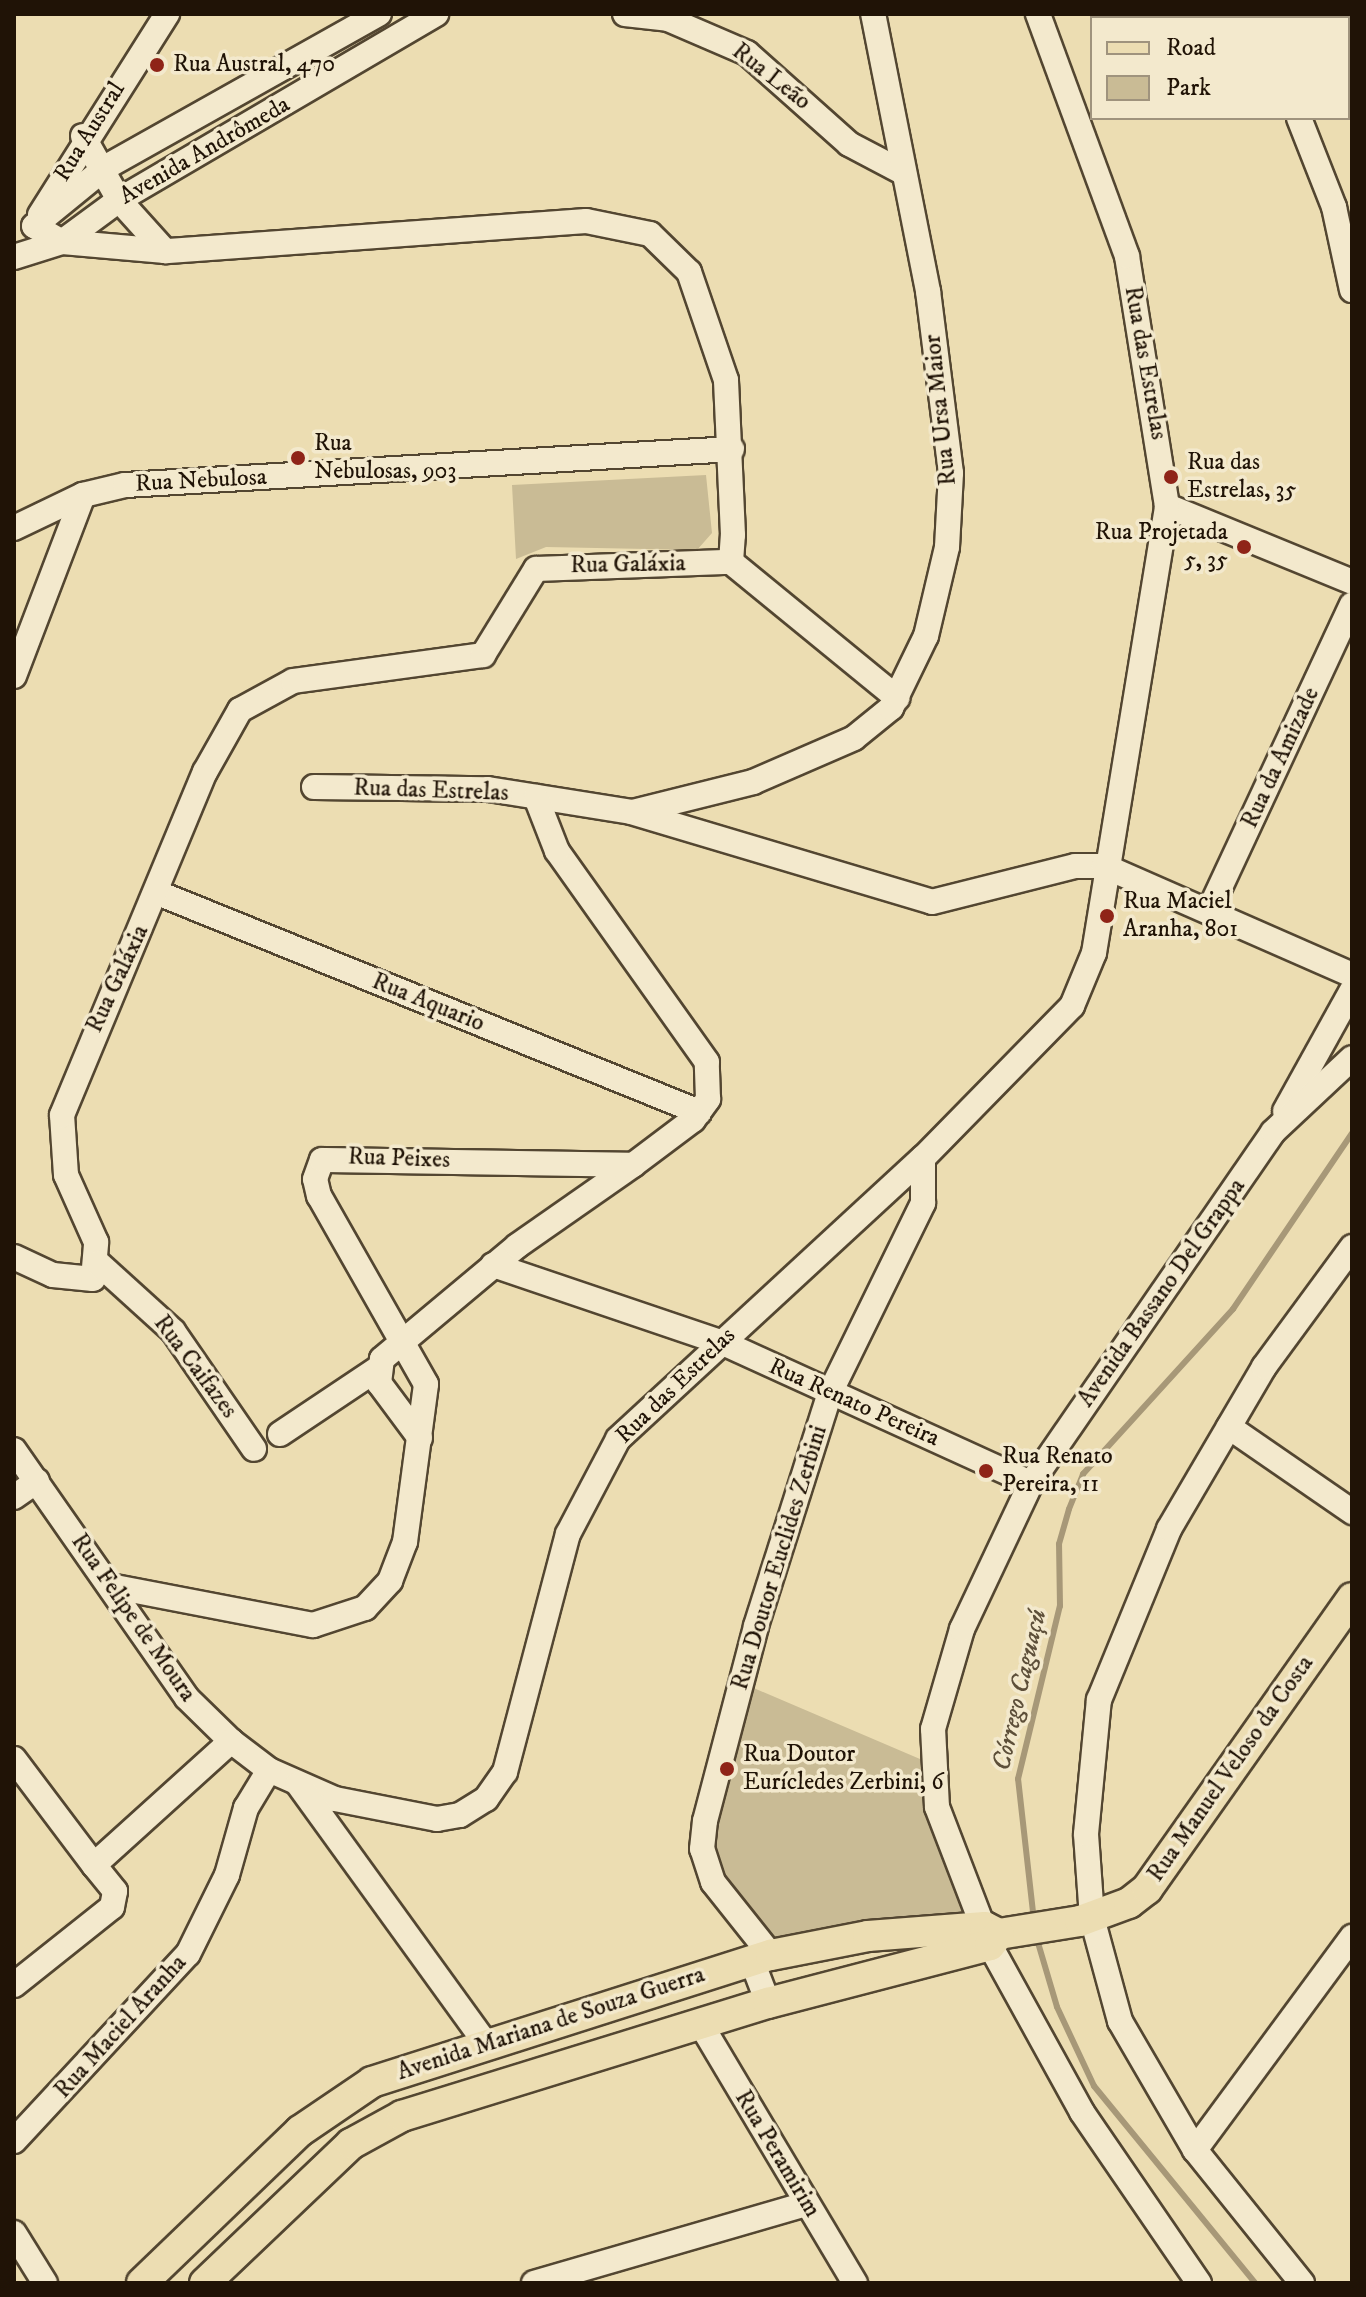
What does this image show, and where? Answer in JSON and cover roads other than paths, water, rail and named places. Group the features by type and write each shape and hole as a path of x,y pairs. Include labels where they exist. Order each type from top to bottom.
{"main road":[{"name":"Rua Manuel Veloso da Costa","path":"998,1934 1086,1920 1147,1889 1352,1598"},
{"name":"Avenida Mariana de Souza Guerra","path":"142,2283 333,2103 484,2041 759,1961 868,1936 998,1934"},
{"name":"Avenida Mariana de Souza Guerra","path":"205,2283 351,2144 402,2116 700,2023 766,1998 998,1934"}],"street":[{"name":"Rua Austral","path":"14,251 34,226 83,136 167,14"},
{"name":"Avenida Andrômeda","path":"34,226 106,167 379,14"},
{"name":"Avenida Andrômeda","path":"14,257 62,242 119,200 436,14"},
{"name":"Rua Leão","path":"625,14 668,19 747,53 849,144 902,172"},
{"name":"Rua Ursa Maior","path":"631,812 707,797 817,756 878,722 897,698 939,591 951,473 928,291 873,14"},
{"name":"Rua das Estrelas","path":"269,1770 335,1799 437,1819 486,1799 505,1772 568,1534 601,1462 721,1342 923,1158 1072,1006 1094,953 1104,866 1167,506 1127,256 1038,14"},
{"path":"1300,120 1334,207 1352,290"},
{"path":"83,136 106,167 119,200 165,251"},
{"path":"34,226 62,242 165,251 625,224 673,250 689,272 726,380 732,449 731,562 897,698"},
{"name":"Rua Nebulosa","path":"14,528 83,495 125,485 732,449"},
{"path":"14,676 83,495"},
{"path":"1167,506 1352,582"},
{"name":"Rua Galáxia","path":"98,1263 96,1242 66,1175 62,1115 220,741 240,710 265,693 293,681 483,655 536,569 731,562"},
{"name":"Rua da Amizade","path":"1209,911 1352,605"},
{"name":"Rua das Estrelas","path":"314,787 453,787 631,812 932,902 1075,866 1104,866"},
{"path":"280,1434 377,1369 403,1342 493,1265 633,1165 699,1112 712,1086 707,1062 557,851 536,797"},
{"path":"1104,866 1352,975"},
{"name":"Rua Aquario","path":"158,893 699,1112"},
{"path":"1273,1132 1352,990"},
{"name":"Avenida Bassano Del Grappa","path":"1199,2283 1082,2112 937,1807 933,1729 962,1629 1031,1483 1273,1132 1352,1058"},
{"name":"Rua Doutor Euclides Zerbini","path":"766,1998 759,1961 713,1882 702,1849 756,1626 830,1393 923,1203 923,1158"},
{"name":"Rua Peixes","path":"110,1586 313,1625 351,1616 377,1599 400,1560 426,1384 319,1196 315,1179 322,1160 633,1165"},
{"path":"1302,2283 1195,2150 1120,2021 1086,1920 1086,1834 1099,1700 1169,1529 1229,1427 1352,1247"},
{"path":"14,1257 82,1282 93,1279 98,1263"},
{"name":"Rua Caifazes","path":"98,1263 173,1331 254,1449"},
{"name":"Rua Renato Pereira","path":"493,1265 721,1342 1031,1483"},
{"path":"377,1369 420,1438"},
{"path":"1229,1427 1352,1512"},
{"name":"Rua Felipe de Moura","path":"14,1450 187,1698 231,1741 269,1770"},
{"path":"14,1497 37,1481"},
{"path":"94,1865 231,1741"},
{"path":"14,1759 115,1891 112,1907 14,1985"},
{"name":"Rua Maciel Aranha","path":"14,2141 188,1954 227,1875 246,1808 269,1770"},
{"path":"298,1784 484,2041"},
{"path":"1195,2150 1352,1937"},
{"name":"Rua Peramirim","path":"700,2023 855,2283"},
{"path":"534,2283 806,2204"},
{"path":"14,2233 45,2283"}],"waterway":[{"name":"Córrego Caguaçú","path":"1034,1921 1018,1779 1060,1606 1059,1544 1083,1474 1233,1309 1352,1133"},
{"path":"1036,1936 1057,2007 1094,2086 1255,2283"}],"place":[{"name":"Rua Austral, 470","path":"157,65"},
{"name":"Rua Nebulosas, 903","path":"298,458"},
{"name":"Rua das Estrelas, 35","path":"1171,477"},
{"name":"Rua Projetada 5, 35","path":"1244,547"},
{"name":"Rua Maciel Aranha, 801","path":"1107,916"},
{"name":"Rua Renato Pereira, 11","path":"986,1471"},
{"name":"Rua Doutor Eurícledes Zerbini, 6","path":"727,1769"}]}
